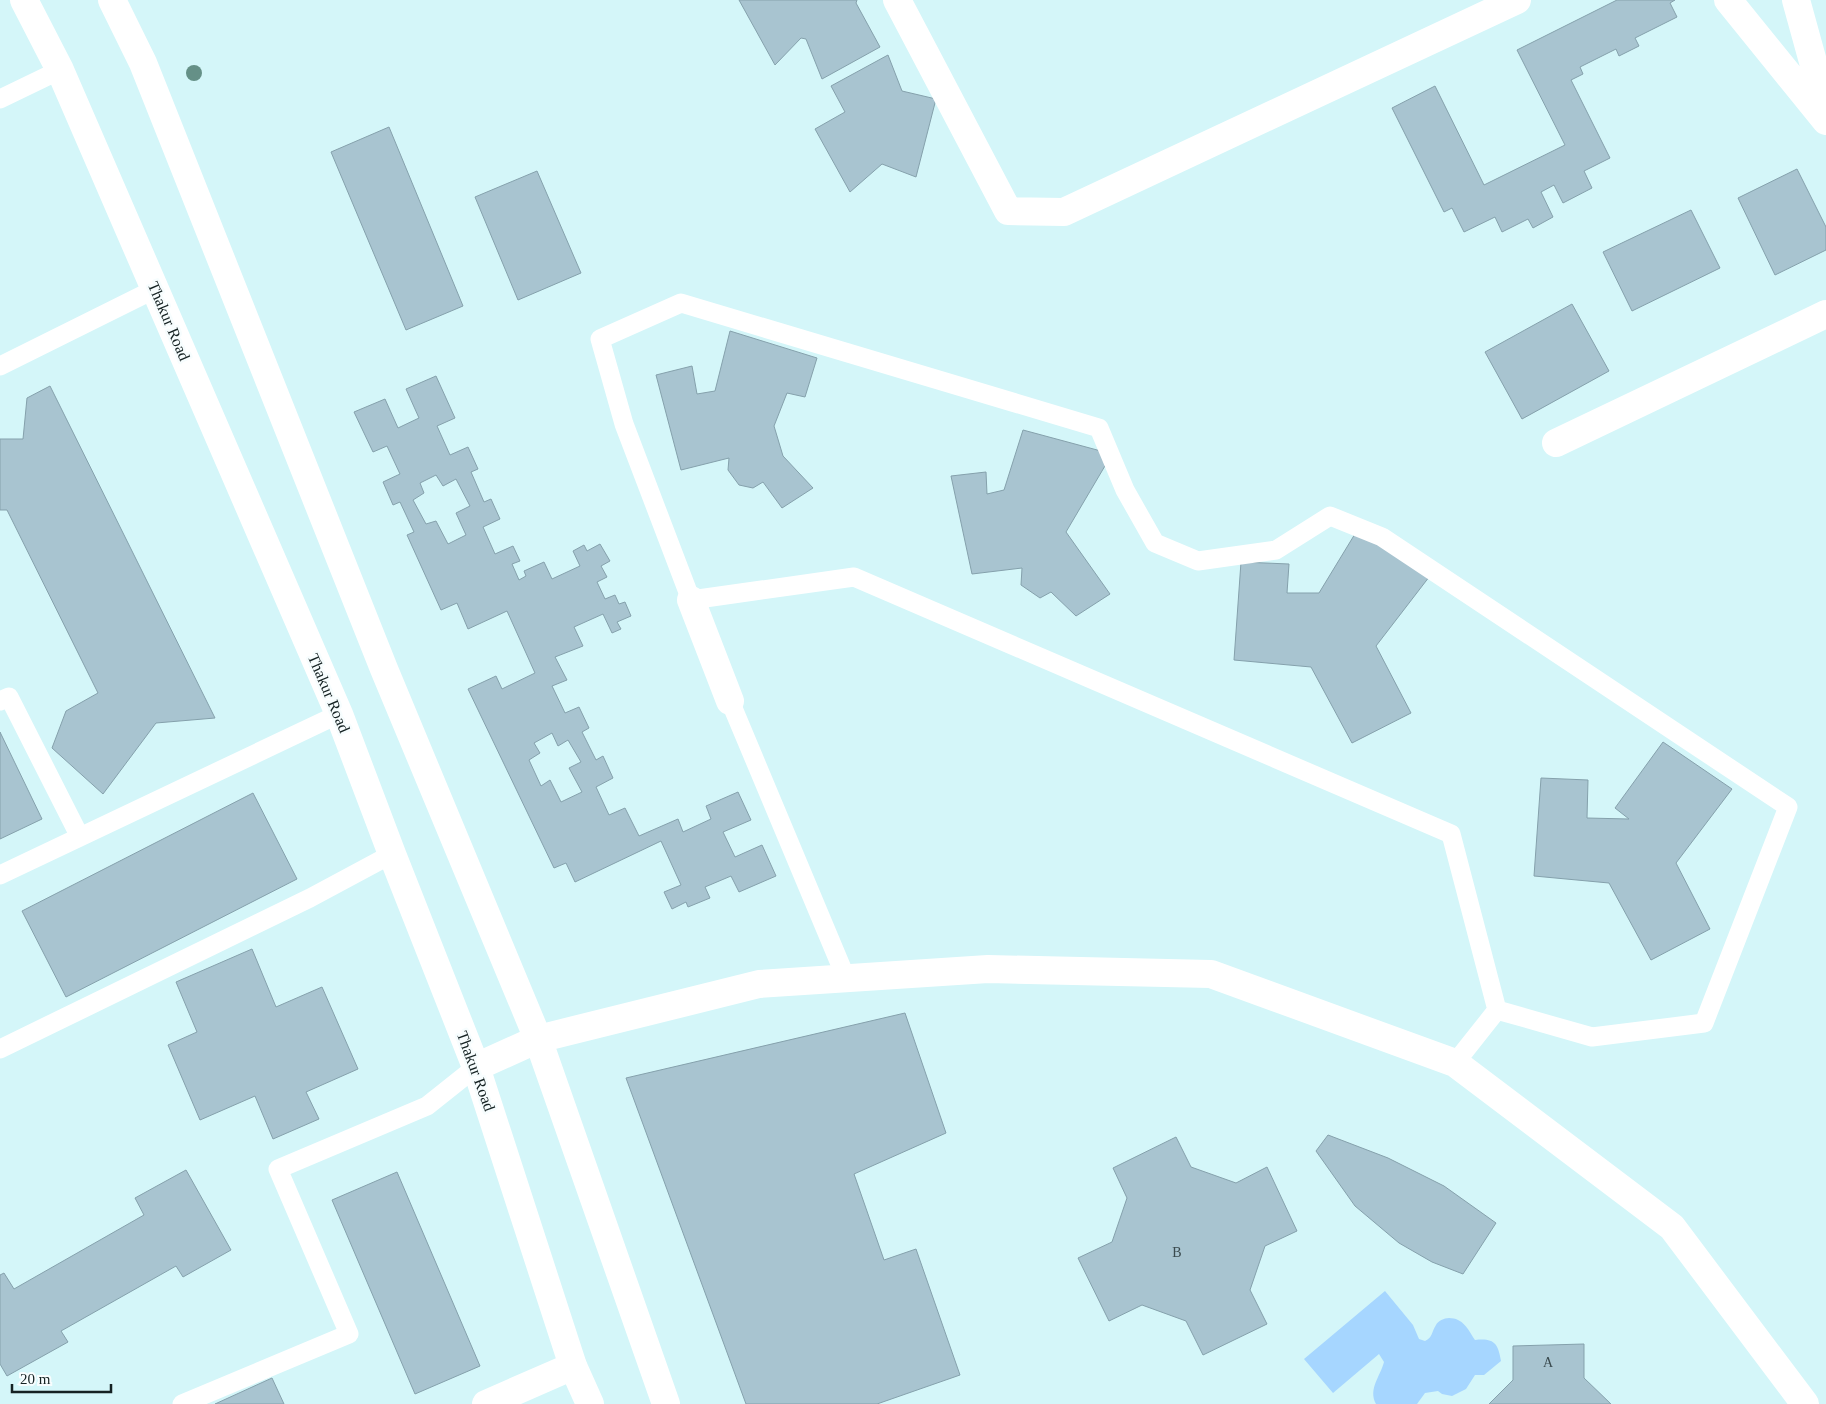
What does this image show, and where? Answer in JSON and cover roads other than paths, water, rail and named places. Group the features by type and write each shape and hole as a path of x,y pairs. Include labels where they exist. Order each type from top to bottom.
{"street":[{"name":"Thakur Road","path":"24,0 60,70 339,714 476,1067 573,1366 590,1404"},
{"path":"112,0 143,63 384,669 538,1039 666,1404"},
{"path":"897,0 1008,211 1064,212 1517,0"},
{"path":"1728,0 1826,121"},
{"path":"1796,0 1826,109"},
{"path":"1556,443 1826,314"},
{"path":"691,600 730,701"},
{"path":"476,1067 538,1039 759,984 988,969 1211,974 1455,1063 1672,1227 1805,1404"},
{"path":"486,1404 573,1366"}],"lane":[{"path":"0,99 60,70"},
{"path":"0,366 155,289"},
{"path":"681,303 1099,428 1125,490 1155,543 1198,561 1276,550 1330,516 1382,537 1788,807 1704,1023 1592,1037 1497,1010 1451,834 854,577 691,600 624,424 600,339 681,303"},
{"path":"0,702 9,698 80,837"},
{"path":"730,701 846,978"},
{"path":"0,875 339,714"},
{"path":"0,1050 310,898 392,854"},
{"path":"1455,1063 1497,1010"},
{"path":"182,1404 349,1334 278,1169 427,1106 476,1067"}],"water":[{"path":"1385,1291 1413,1325 1419,1339 1425,1341 1428,1339 1441,1320 1454,1318 1465,1325 1475,1340 1487,1340 1494,1343 1501,1361 1484,1375 1475,1375 1466,1389 1452,1396 1438,1391 1425,1393 1417,1404 1376,1404 1373,1393 1384,1362 1379,1354 1333,1393 1304,1359"}]}
